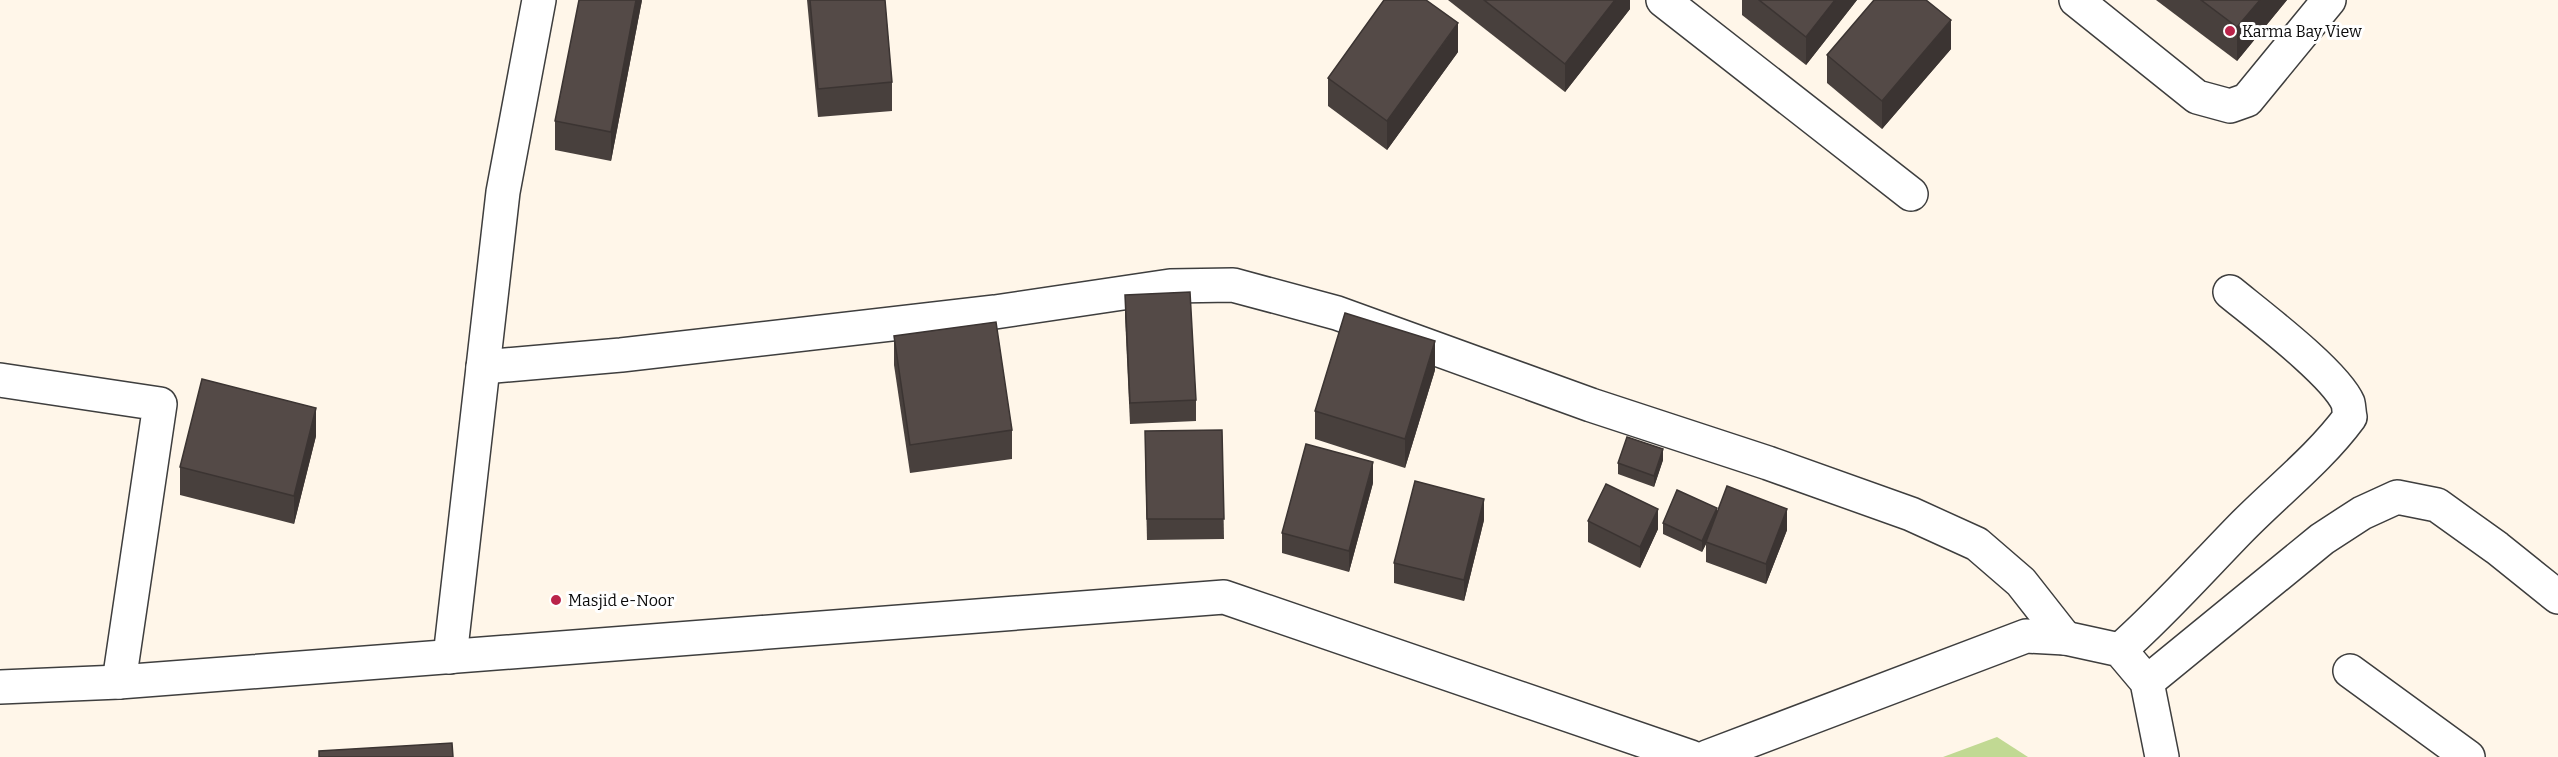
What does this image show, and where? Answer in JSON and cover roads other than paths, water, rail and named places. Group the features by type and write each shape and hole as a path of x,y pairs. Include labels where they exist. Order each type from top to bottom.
{"street":[{"path":"450,657 503,192 539,0"},
{"path":"1663,0 1911,194"},
{"path":"2076,0 2197,96 2230,106 2247,100 2329,0"},
{"path":"483,367 621,355 995,312 1170,286 1233,285 1337,313 1591,405 1768,463 1911,514 1977,544 2021,582 2065,638"},
{"path":"2120,650 2155,619 2239,530 2336,436 2350,417 2348,404 2333,384 2305,355 2230,292"},
{"path":"0,380 160,404 119,682"},
{"path":"2147,682 2322,539 2362,513 2397,497 2437,505 2497,548 2558,597"},
{"path":"0,687 119,682 1224,597 1691,757"},
{"path":"1707,757 2026,636 2065,638 2120,650 2147,682 2162,757"},
{"path":"2350,671 2468,757"}],"place":[{"name":"Karma Bay View","path":"2230,31"},
{"name":"Masjid e-Noor","path":"556,600"}]}
